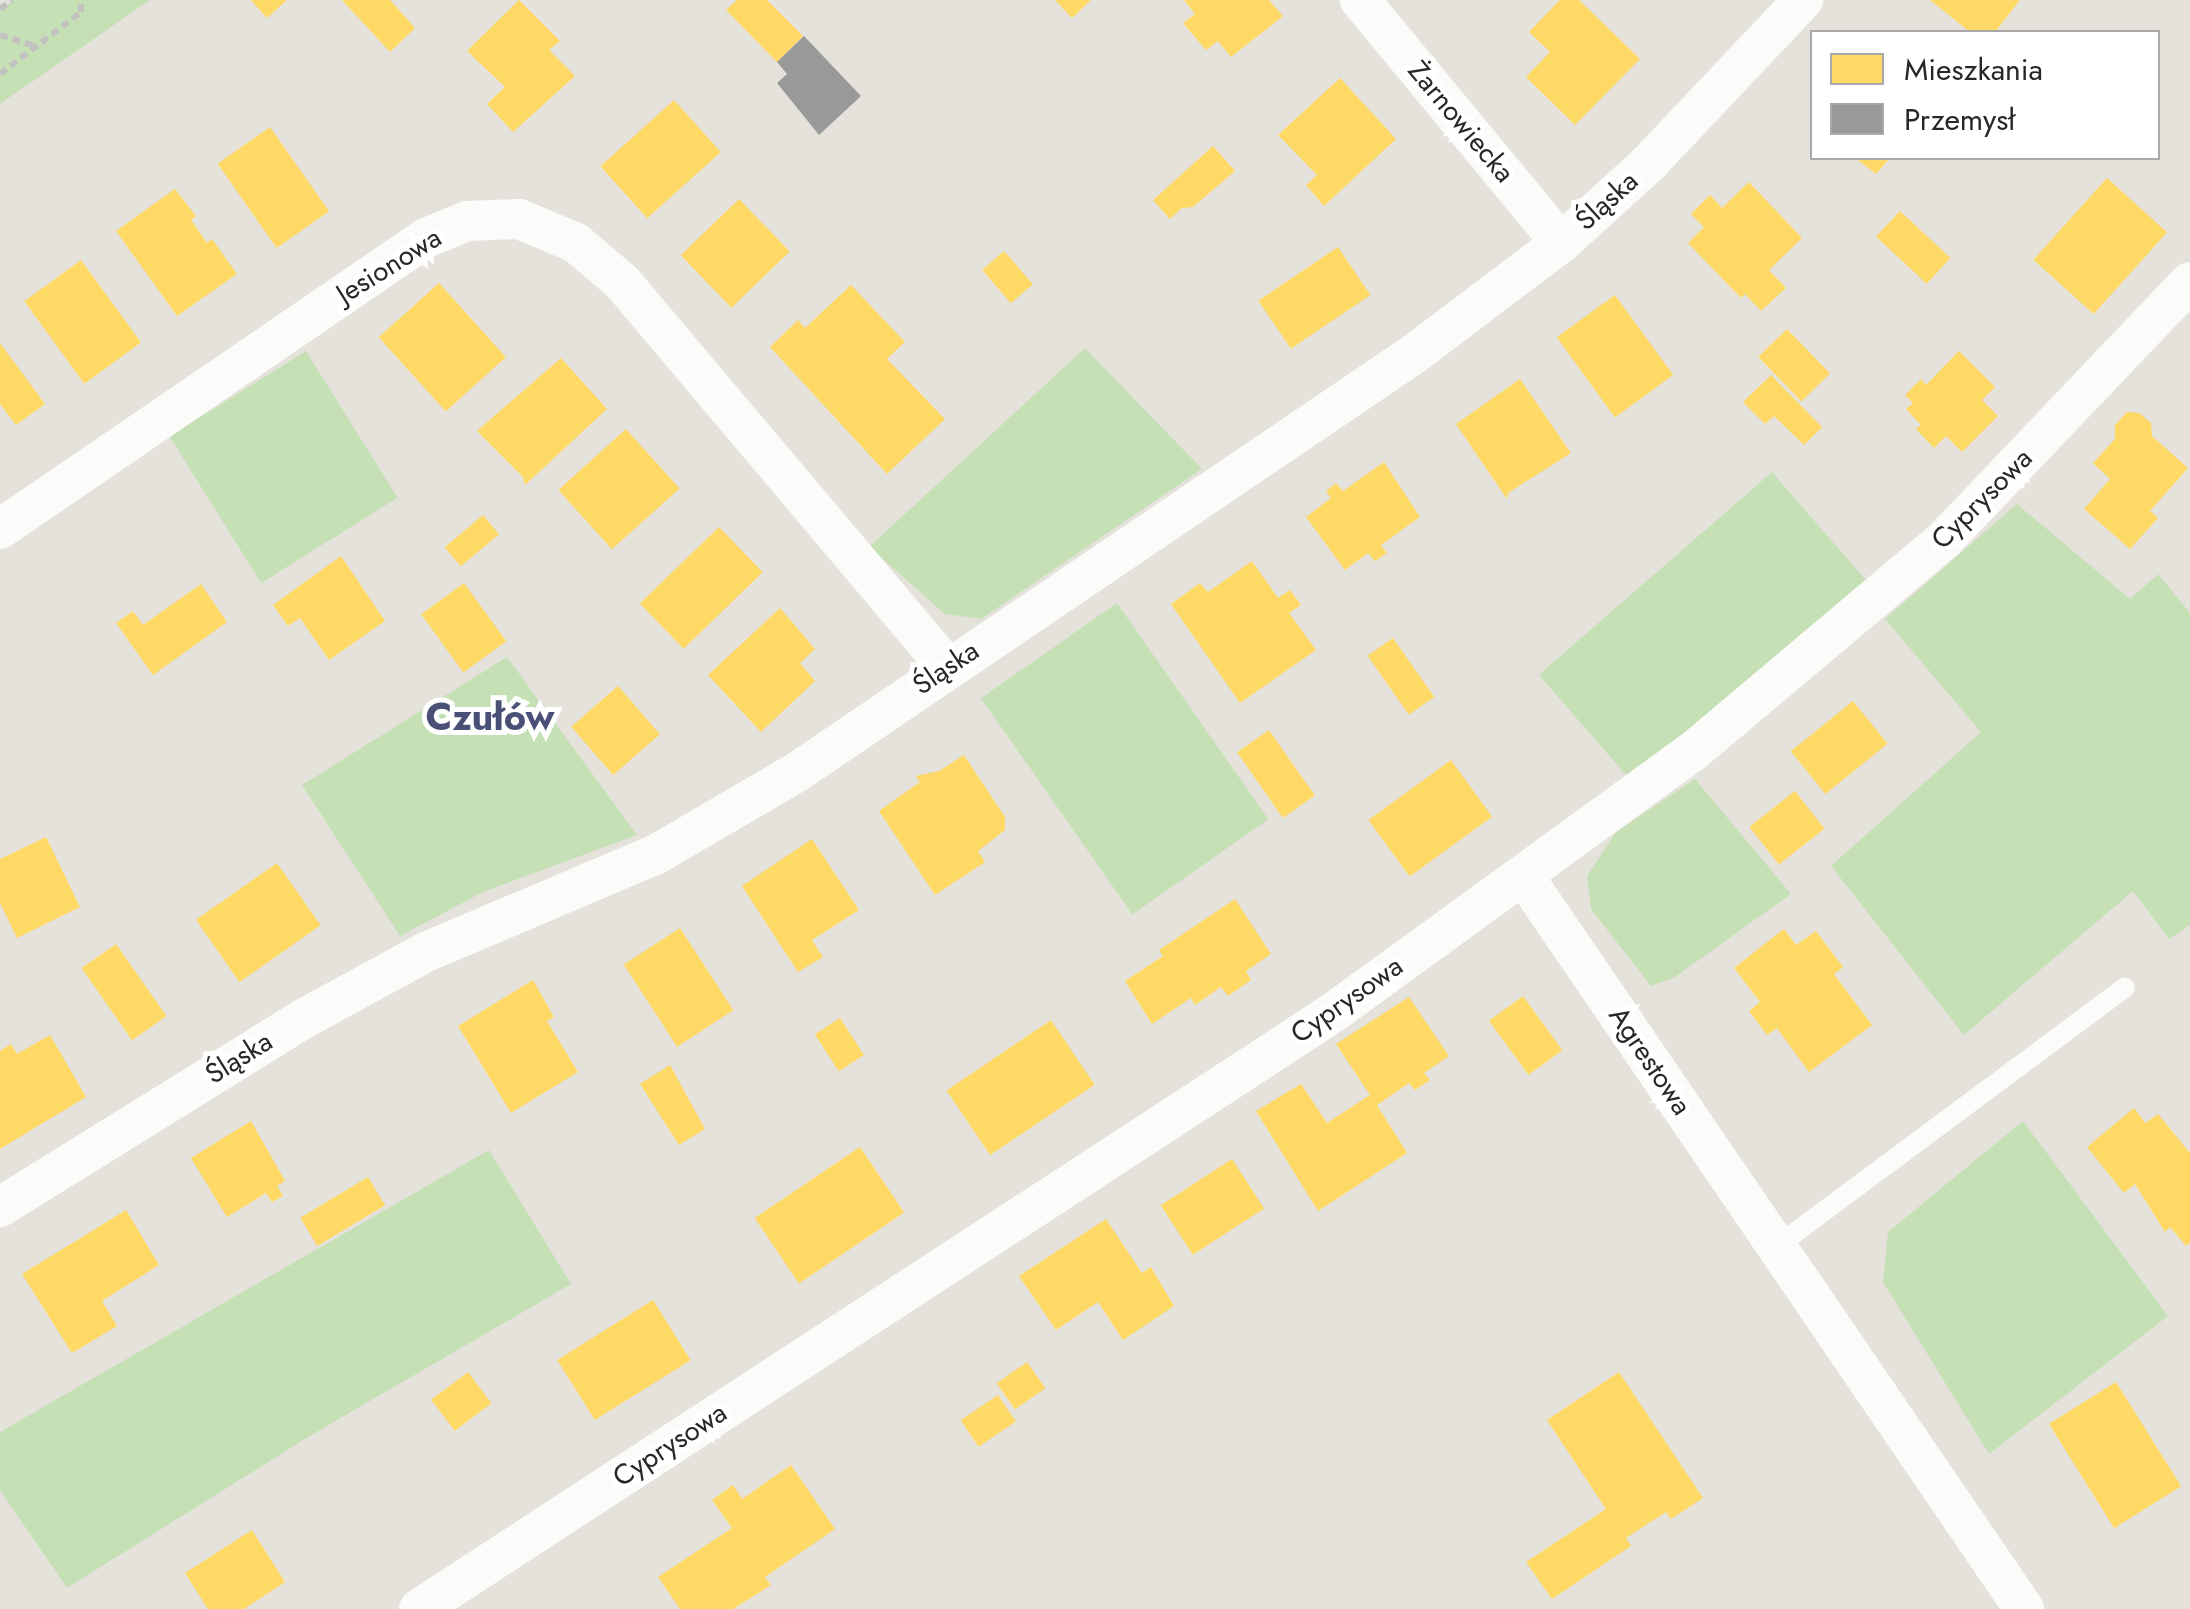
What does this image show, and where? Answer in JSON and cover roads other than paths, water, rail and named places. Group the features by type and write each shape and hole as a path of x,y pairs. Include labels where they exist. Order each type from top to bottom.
{"street":[{"name":"Żarnowiecka","path":"1360,0 1561,243"},
{"name":"Śląska","path":"0,1206 302,1019 426,952 655,856 728,815 1398,365 1561,243 1648,164 1804,0"},
{"name":"Jesionowa","path":"0,529 426,238 467,221 519,219 576,242 622,282 947,667"},
{"name":"Cyprysowa","path":"418,1609 1334,1012 1691,753 1944,540 2190,282"},
{"name":"Agrestowa","path":"1522,876 2023,1609"}],"lane":[{"path":"1778,1246 2125,988"}],"district":[{"name":"Czułów","path":"490,717"}]}
